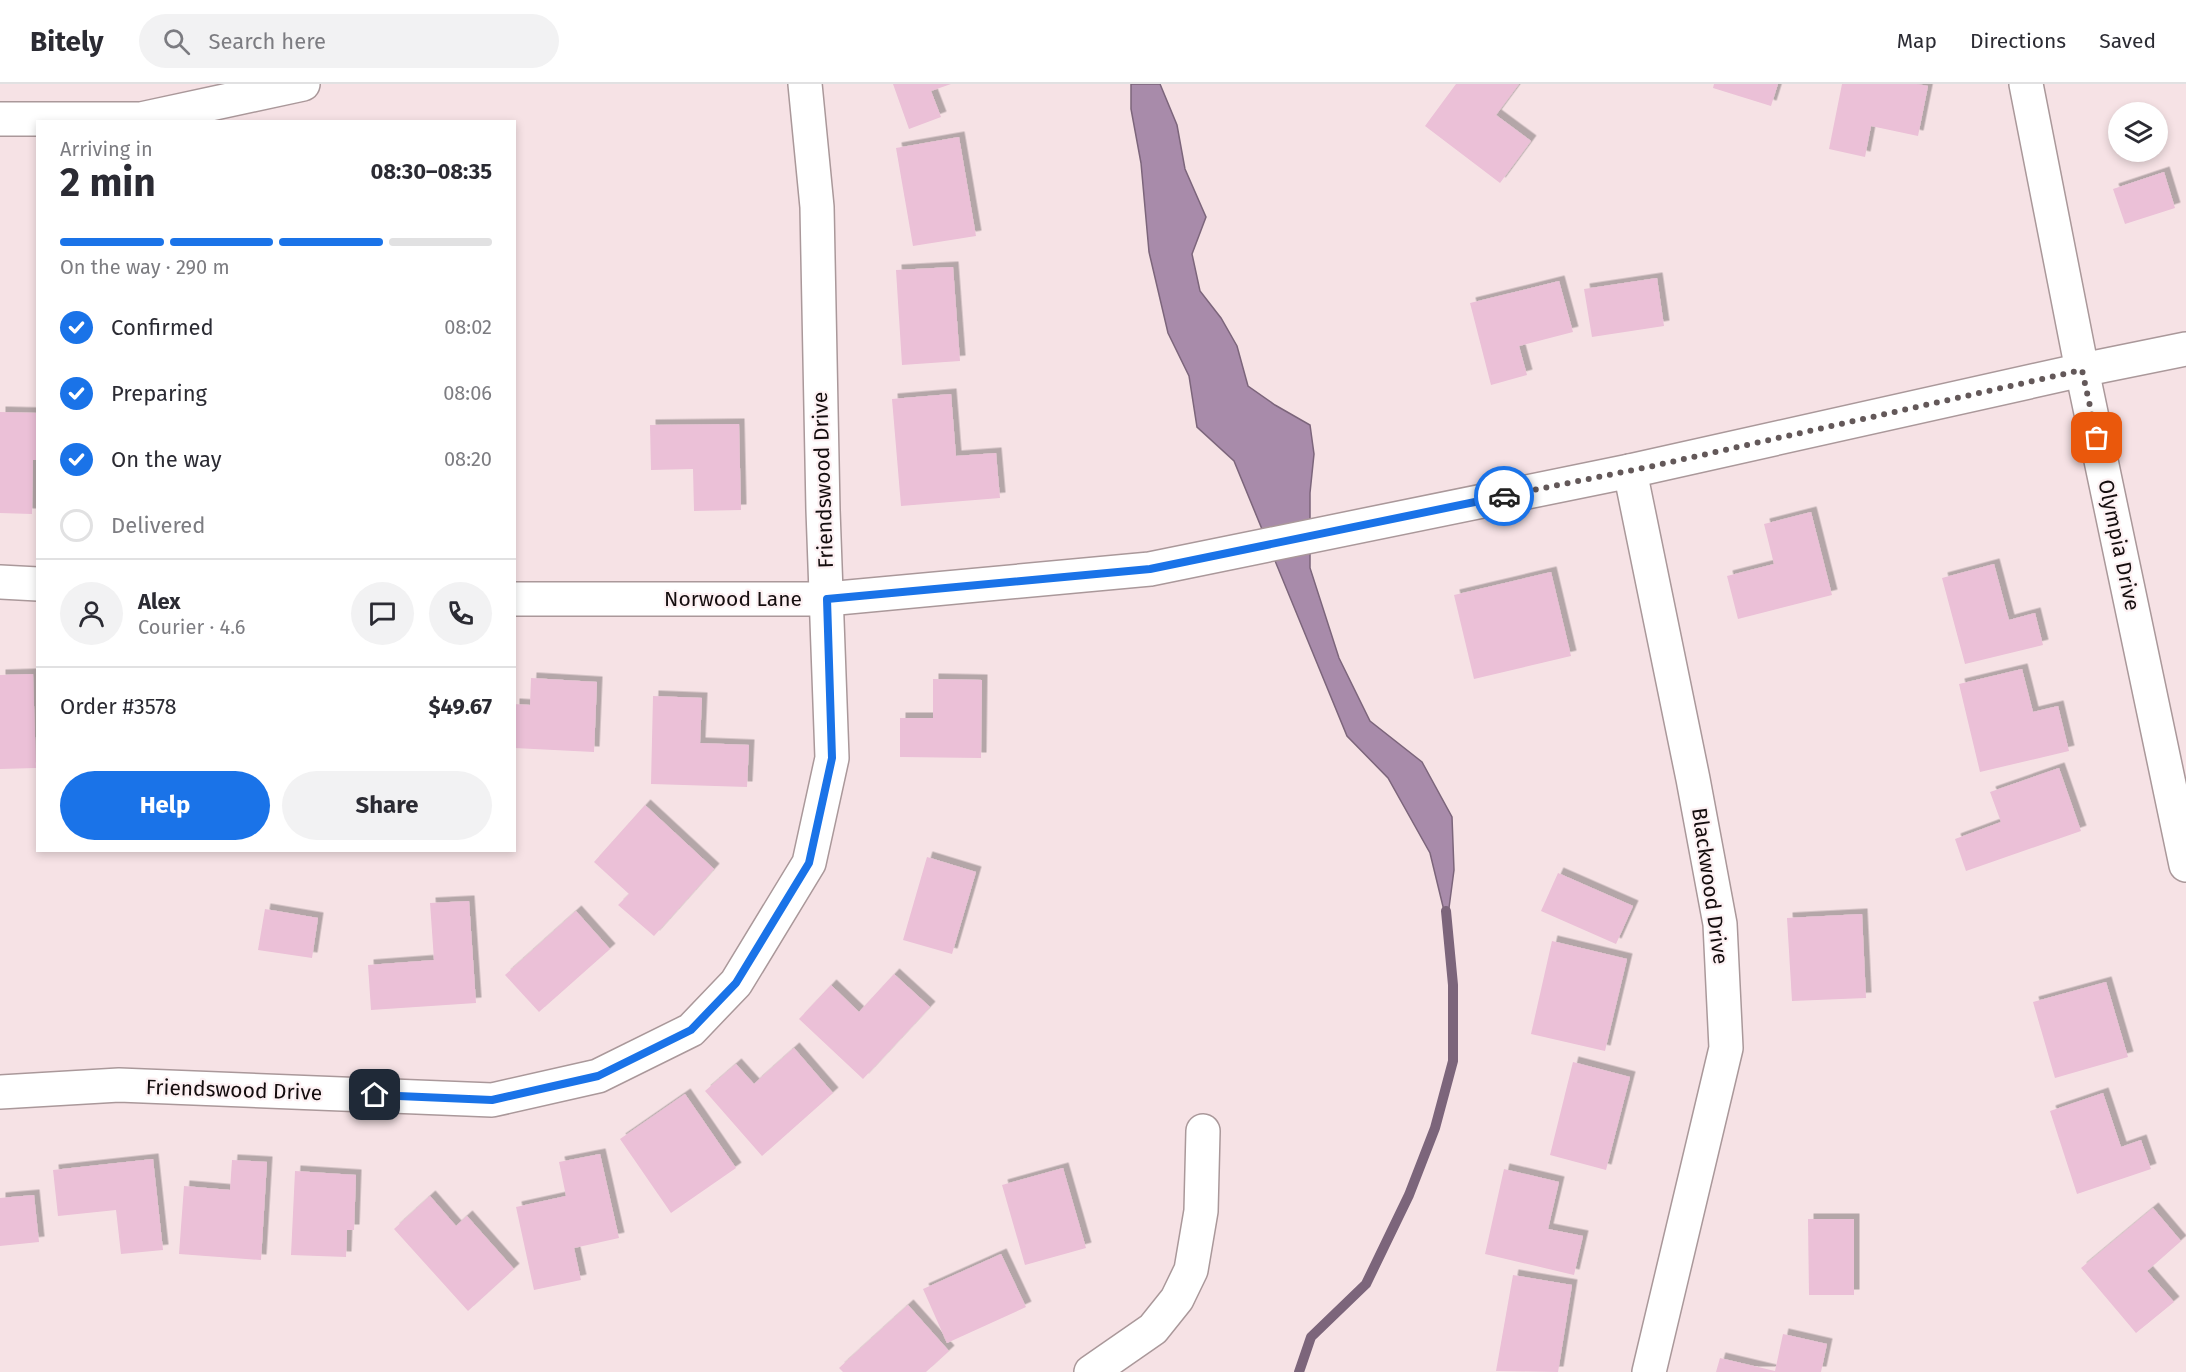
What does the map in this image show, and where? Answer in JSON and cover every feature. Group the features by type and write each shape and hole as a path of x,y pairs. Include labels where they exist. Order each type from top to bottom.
{"street":[{"path":"0,119 141,119 303,84"},
{"name":"Friendswood Drive","path":"0,1092 119,1085 492,1100 598,1076 691,1030 736,983 809,863 832,758 823,510 817,207 805,84"},
{"name":"Olympia Drive","path":"2026,84 2082,370 2182,823 2186,865"},
{"name":"Norwood Lane","path":"516,599 827,599 1150,569 1630,471 2186,349"},
{"name":"Blackwood Drive","path":"1630,471 1694,779 1720,924 1726,1048 1649,1372"},
{"path":"0,582 36,584"},
{"path":"1091,1372 1154,1329 1177,1299 1191,1270 1201,1211 1203,1131"}],"shaded area":[{"path":"1131,84 1160,84 1177,125 1185,169 1206,217 1192,254 1200,291 1221,318 1237,346 1248,386 1310,425 1314,454 1310,493 1310,568 1339,658 1370,721 1422,762 1452,817 1454,870 1447,923 1430,853 1388,778 1347,736 1234,461 1197,427 1189,376 1168,333 1149,252 1141,163 1131,109"}],"building":[{"path":"893,84 951,84 931,91 941,117 909,129"},
{"path":"1456,84 1519,84 1496,115 1531,141 1500,183 1425,126"},
{"path":"1714,84 1778,84 1771,106 1713,88"},
{"path":"1842,84 1928,86 1918,136 1871,126 1865,157 1829,149"},
{"path":"959,137 976,236 913,246 896,148"},
{"path":"2164,172 2175,208 2125,224 2113,189"},
{"path":"953,267 960,361 902,365 896,270"},
{"path":"1657,278 1664,326 1592,337 1584,289"},
{"path":"1559,281 1573,332 1519,346 1527,375 1491,385 1470,303"},
{"path":"951,394 956,456 996,453 1000,498 901,506 892,399"},
{"path":"0,412 36,413 36,460 33,460 32,514 0,513"},
{"path":"739,424 741,510 694,511 693,469 651,470 650,425"},
{"path":"1811,512 1832,595 1738,619 1727,576 1774,564 1764,524"},
{"path":"1994,564 2009,620 2035,613 2043,645 1965,664 1942,578"},
{"path":"1551,572 1571,656 1474,679 1454,595"},
{"path":"2022,669 2033,712 2058,706 2069,751 1980,772 1959,684"},
{"path":"33,674 36,768 0,769 0,675"},
{"path":"531,678 597,682 594,752 516,748 516,704 530,705"},
{"path":"933,679 982,680 981,758 900,757 900,718 933,718"},
{"path":"653,696 702,698 700,743 749,745 747,787 651,784"},
{"path":"2059,768 2081,831 1966,871 1955,839 2001,822 1990,792"},
{"path":"645,805 714,869 654,936 618,905 629,894 594,862"},
{"path":"927,857 976,872 952,954 903,940"},
{"path":"1558,873 1633,906 1616,944 1541,911"},
{"path":"469,901 476,1003 371,1010 368,965 434,960 430,903"},
{"path":"265,909 318,918 312,958 258,950"},
{"path":"576,911 610,949 539,1012 505,975"},
{"path":"1862,914 1866,998 1792,1001 1787,918"},
{"path":"1552,941 1627,959 1605,1051 1531,1034"},
{"path":"894,974 930,1007 863,1079 799,1019 831,985 859,1012"},
{"path":"2106,982 2128,1057 2055,1078 2033,1002"},
{"path":"794,1048 833,1093 762,1156 705,1091 736,1064 754,1084"},
{"path":"1573,1062 1630,1077 1606,1170 1550,1155"},
{"path":"2103,1093 2121,1147 2141,1140 2151,1169 2077,1194 2050,1111"},
{"path":"685,1094 736,1168 671,1213 620,1139"},
{"path":"600,1154 619,1238 574,1248 581,1280 534,1290 516,1207 566,1196 559,1162"},
{"path":"153,1159 163,1250 121,1254 116,1210 58,1216 53,1170"},
{"path":"232,1160 267,1162 261,1260 179,1254 184,1186 230,1190"},
{"path":"1063,1168 1086,1248 1025,1265 1002,1185"},
{"path":"1504,1169 1559,1182 1548,1229 1583,1236 1574,1275 1485,1254"},
{"path":"295,1171 356,1175 354,1230 347,1230 346,1257 291,1255"},
{"path":"34,1195 39,1242 0,1246 0,1198"},
{"path":"430,1196 456,1226 467,1216 514,1269 468,1311 394,1229"},
{"path":"2153,1208 2181,1241 2147,1271 2174,1302 2136,1333 2081,1268"},
{"path":"1808,1219 1854,1219 1854,1295 1809,1295"},
{"path":"1001,1254 1026,1307 947,1343 923,1289"},
{"path":"1513,1275 1572,1285 1558,1372 1496,1371"},
{"path":"908,1305 949,1351 926,1372 843,1372 839,1368"},
{"path":"1783,1334 1827,1344 1821,1372 1716,1372 1720,1358 1775,1371"}],"waterway":[{"path":"1299,1372 1311,1337 1366,1284 1409,1195 1435,1128 1453,1061 1453,985 1446,911"}],"way so far":[{"path":"1504,496 1653,466 2082,370 2097,438"}],"route":[{"path":"375,1095 492,1100 598,1076 691,1030 736,983 809,863 832,758 827,599 1150,569 1504,496"}]}
